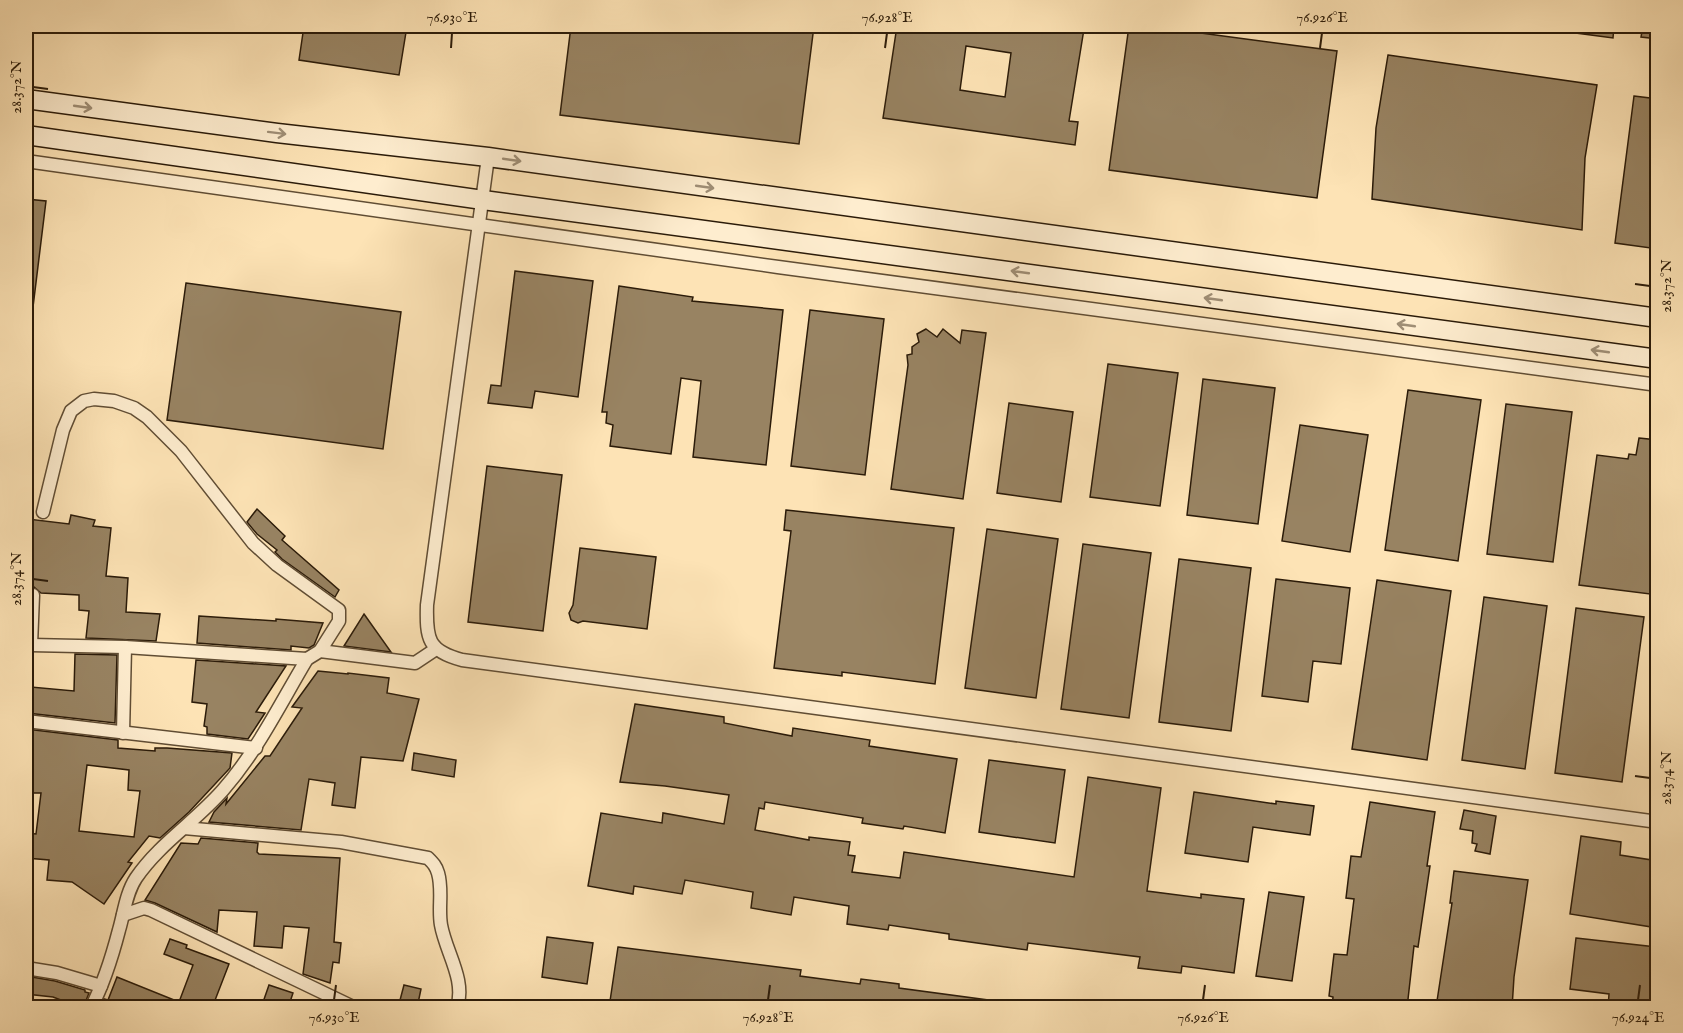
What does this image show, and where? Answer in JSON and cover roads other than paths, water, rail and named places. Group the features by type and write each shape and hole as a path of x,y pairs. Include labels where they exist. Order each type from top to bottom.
{"main road":[{"path":"26,99 277,133 488,157 1658,318"},
{"path":"26,135 483,200 1658,359"}],"street":[{"path":"488,157 427,605 426,626 436,649 462,660 1658,822"},
{"path":"26,161 778,267 1658,385"},
{"path":"43,512 63,430 71,411 84,401 94,399 114,401 134,408 147,417 181,451 253,543 277,565 339,610 341,615 320,651 307,659 256,748 207,807 147,864 136,879 130,889 102,986 91,1008"},
{"path":"31,645 33,595"},
{"path":"26,660 26,648 31,645 125,647 307,659"},
{"path":"123,733 125,647"},
{"path":"320,651 415,663 436,649"},
{"path":"26,721 256,748"},
{"path":"184,828 341,842 428,858 435,864 439,875 441,925 460,985 457,1008"},
{"path":"123,915 144,908 151,910 355,1008"},
{"path":"26,968 57,973 102,986"}]}
